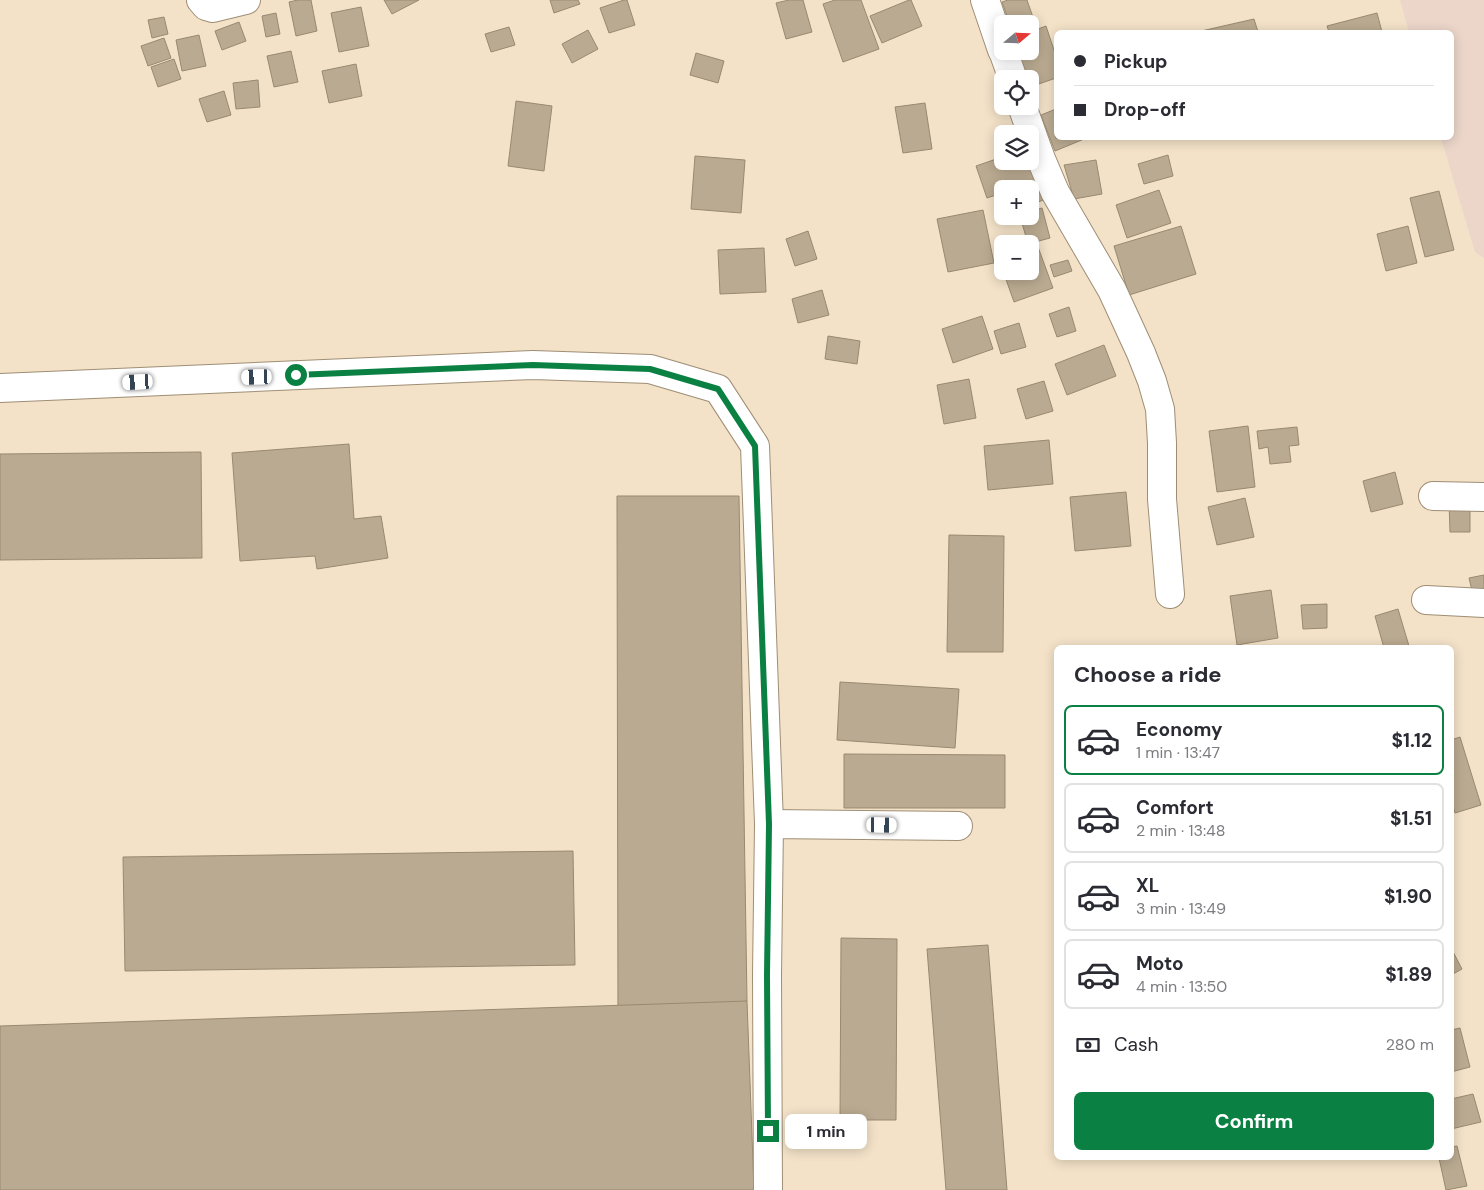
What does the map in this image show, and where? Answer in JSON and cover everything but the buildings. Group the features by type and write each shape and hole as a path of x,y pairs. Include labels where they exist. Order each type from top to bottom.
{"street":[{"path":"201,0 206,6 213,8 246,0"},
{"path":"985,0 994,25"},
{"path":"1025,115 1055,192 1112,290 1142,353 1152,381 1160,418 1162,499 1170,594"},
{"path":"0,388 533,365 650,369 718,389 755,446 769,824 767,975 768,1190"},
{"path":"1432,496 1484,497"},
{"path":"1426,600 1484,602"},
{"path":"769,824 958,826"}],"shaded area":[{"path":"1400,0 1484,0 1484,258 1475,252 1442,140 1454,140 1454,30 1408,30"}],"route":[{"path":"296,375 533,365 650,369 718,389 755,446 769,824 767,975 768,1131"}]}
